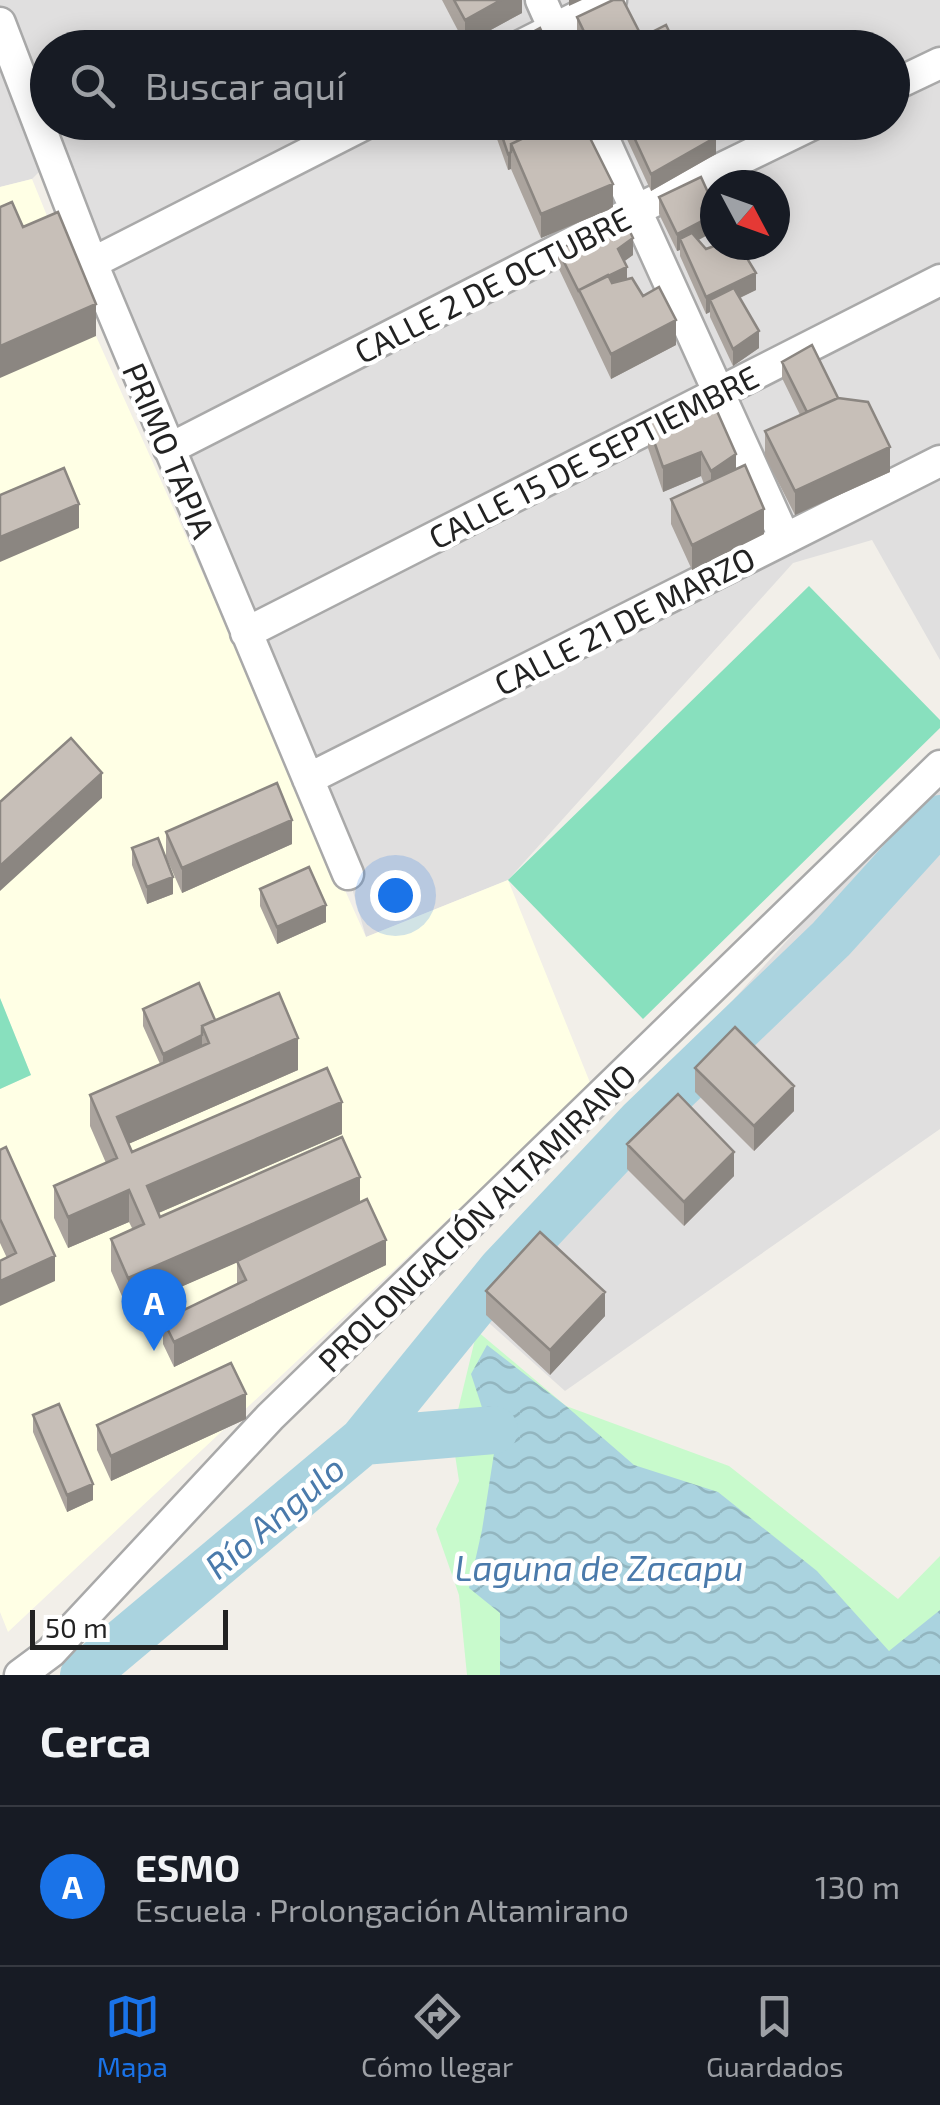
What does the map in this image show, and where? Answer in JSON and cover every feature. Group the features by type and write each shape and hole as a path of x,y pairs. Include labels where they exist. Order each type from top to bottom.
{"street":[{"path":"0,4 10,0"},
{"path":"541,0 554,30"},
{"path":"569,30 611,0"},
{"name":"PRIMO TAPIA","path":"0,24 30,102"},
{"path":"910,78 940,64"},
{"name":"PRIMO TAPIA","path":"44,140 92,264 348,874"},
{"path":"92,264 334,140"},
{"path":"604,140 785,540"},
{"name":"CALLE 2 DE OCTUBRE","path":"169,450 780,140"},
{"name":"CALLE 15 DE SEPTIEMBRE","path":"246,633 940,280"},
{"name":"CALLE 21 DE MARZO","path":"308,779 940,461"},
{"name":"PROLONGACIÓN ALTAMIRANO","path":"20,1675 50,1652 270,1417 940,766"}],"shaded area":[{"path":"0,0 940,0 940,660 872,540 793,563 508,880 366,937 348,874 54,157 32,179 0,187"},
{"path":"32,179 96,336 366,937 508,880 591,1085 8,1632 0,1612 0,1089 31,1075 0,998 0,187"},
{"path":"940,772 940,1129 565,1391 462,1299"}],"green space":[{"path":"809,586 940,720 940,728 643,1019 508,880"},
{"path":"0,998 31,1075 0,1089"},
{"name":"Laguna de Zacapu","path":"477,1331 566,1406 729,1466 898,1599 940,1556 940,1675 467,1675 459,1595 436,1529 459,1481 452,1435"}],"water":[{"name":"Laguna de Zacapu","path":"487,1345 634,1465 718,1492 817,1571 889,1651 940,1610 940,1675 500,1675 500,1613 469,1588 495,1447 471,1374"}],"building":[{"path":"454,0 501,0 465,20"},
{"path":"613,0 623,0 638,30 583,30 577,17"},
{"path":"503,140 519,140 511,144 508,154"},
{"path":"519,140 591,140 613,184 541,214 511,144"},
{"path":"635,140 711,140 651,174"},
{"path":"700,177 700,222 677,234 659,197"},
{"path":"12,202 23,227 58,212 96,304 0,346 0,207"},
{"path":"624,219 633,238 618,249 627,267 579,292 558,250"},
{"path":"692,233 700,242 700,260 748,260 756,273 706,297 680,239"},
{"path":"608,275 612,283 632,278 643,296 659,287 676,320 611,354 579,290"},
{"path":"734,288 759,331 733,349 710,300"},
{"path":"812,345 838,398 807,412 782,362"},
{"path":"709,393 736,454 711,471 701,452 663,467 648,424"},
{"path":"838,398 868,402 890,447 795,491 765,431"},
{"path":"745,465 764,509 692,545 671,499"},
{"path":"64,468 79,504 0,537 0,495"},
{"path":"71,738 102,773 0,866 0,802"},
{"path":"277,783 292,820 182,868 166,832"},
{"path":"158,838 173,877 147,887 132,848"},
{"path":"309,867 326,905 277,927 260,889"},
{"path":"199,983 215,1020 202,1026 202,1035 163,1054 143,1009"},
{"path":"279,993 298,1038 117,1117 132,1152 327,1068 342,1102 147,1186 160,1217 342,1137 360,1177 128,1278 111,1239 144,1224 129,1190 68,1217 54,1186 117,1158 90,1095 209,1043 202,1026"},
{"path":"735,1027 794,1086 754,1126 695,1068"},
{"path":"678,1094 734,1152 684,1202 627,1144"},
{"path":"6,1147 55,1256 0,1281 0,1261 16,1253 0,1219 0,1150"},
{"path":"367,1199 386,1240 174,1342 163,1320 246,1280 237,1261"},
{"path":"540,1232 605,1292 550,1350 486,1291"},
{"path":"231,1363 246,1394 111,1456 97,1425"},
{"path":"59,1404 93,1484 67,1495 33,1415"}],"waterway":[{"path":"363,1441 502,1270 642,1121 831,939 940,819"},
{"name":"Río Angulo","path":"84,1675 363,1441 494,1430"}],"place":[{"name":"ESMO","path":"154,1351"}]}
